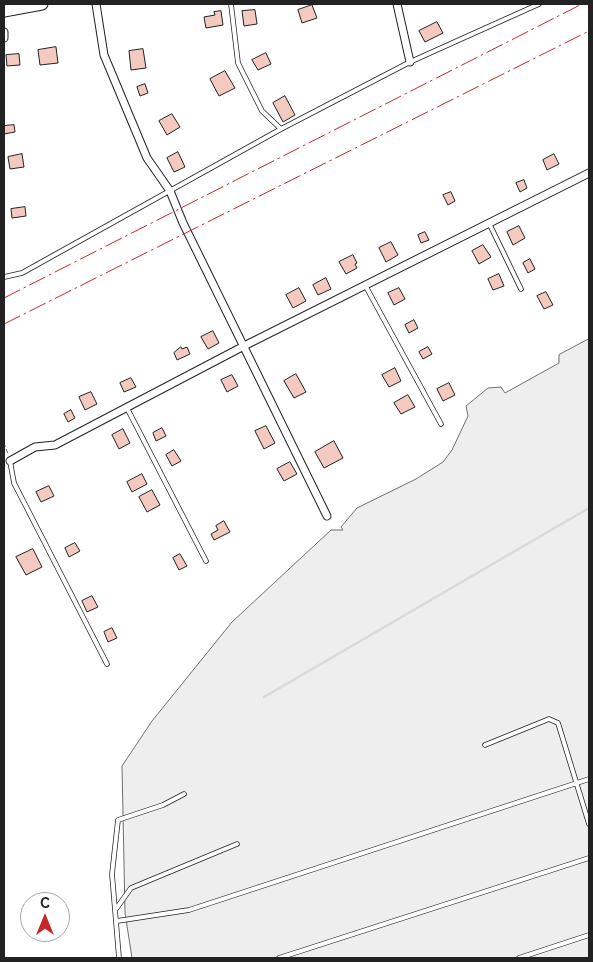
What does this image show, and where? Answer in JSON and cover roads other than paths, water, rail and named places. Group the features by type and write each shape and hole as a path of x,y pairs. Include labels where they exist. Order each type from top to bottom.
{"main road":[{"path":"4,10 42,4"}],"street":[{"path":"96,4 104,56 147,158 170,190 183,223 327,516"},
{"path":"397,4 410,62"},
{"path":"4,32 4,38"},
{"path":"10,461 35,447 56,445 244,346 589,173"}],"lane":[{"path":"231,4 238,64 262,111 281,129"},
{"path":"4,277 22,273 281,129 410,62 538,4"},
{"path":"489,223 521,289"},
{"path":"365,285 441,424"},
{"path":"127,408 206,561"},
{"path":"10,461 14,482 107,664"},
{"path":"485,745 549,719 558,723 589,824"},
{"path":"117,921 189,910 589,778"},
{"path":"119,958 112,874 118,820 163,805 184,794"},
{"path":"116,909 132,888 237,844"},
{"path":"279,958 589,858"},
{"path":"519,958 589,935"}],"waterway":[{"path":"264,697 589,508"}]}
